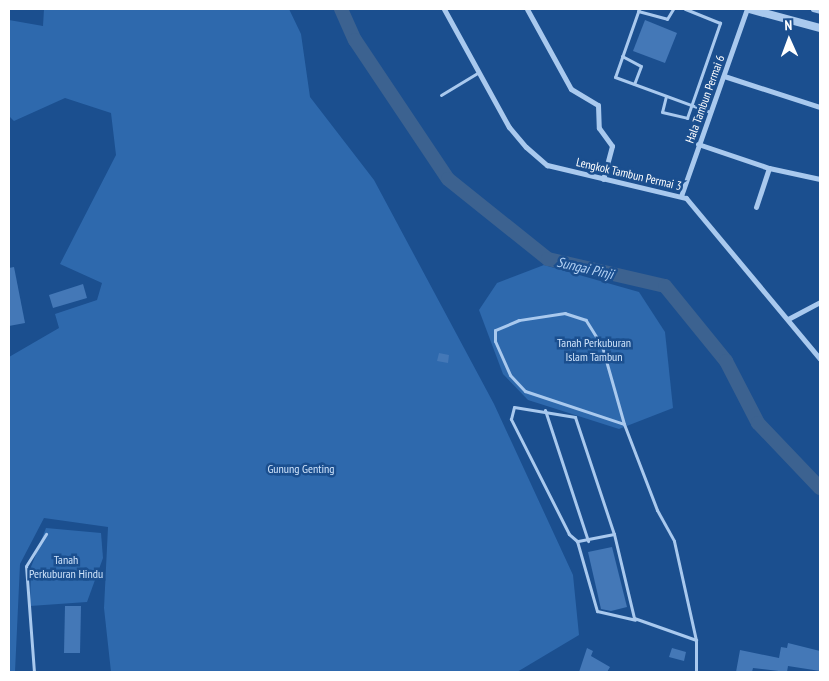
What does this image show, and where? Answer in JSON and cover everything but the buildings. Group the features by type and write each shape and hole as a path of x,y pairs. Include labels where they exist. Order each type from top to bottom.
{"street":[{"name":"Lengkok Tambun Permai 3","path":"444,9 516,137 538,158 547,165 680,196 691,202 820,359"},
{"path":"527,9 571,89 598,105 599,128 612,146 603,179"},
{"path":"748,9 820,28"},
{"name":"Hala Tambun Permai 6","path":"680,196 748,9"},
{"path":"813,9 820,11"},
{"path":"724,76 820,107"},
{"path":"698,144 769,168 820,179"},
{"path":"756,207 769,168"},
{"path":"788,319 820,302"}],"lane":[{"path":"672,9 667,19 638,10 615,76 710,112"},
{"path":"666,96 662,112 686,119 720,23 685,9"},
{"path":"622,56 641,66 634,84"},
{"path":"441,95 479,72"},
{"path":"624,424 524,391 510,375 495,341 495,330 519,320 564,313 586,320 602,346 624,424 657,510 674,541 696,640 696,672"},
{"path":"635,620 614,534 575,417 545,409 520,406 511,410 511,418 570,534 577,541 596,611 635,620 696,640"},
{"path":"545,409 588,541"},
{"path":"34,672 26,566 46,534"},
{"path":"577,541 588,541 614,534"}],"green space":[{"name":"Gunung Genting","path":"44,9 289,9 301,34 310,97 374,180 494,404 573,575 579,635 517,672 111,672 104,608 108,527 44,518 20,564 15,672 9,672 9,357 59,328 55,314 97,300 102,283 60,264 116,155 111,113 65,98 14,121 9,116 9,20 43,26"},
{"name":"Tanah Perkuburan Islam Tambun","path":"544,265 639,292 665,332 673,408 619,429 528,400 503,374 479,310 497,283"},
{"name":"Tanah Perkuburan Hindu","path":"46,528 101,533 103,558 87,602 30,606 31,567"}],"waterway":[{"name":"Sungai Pinji","path":"341,9 355,40 448,179 548,259 665,286 726,361 758,423 820,488"}]}
